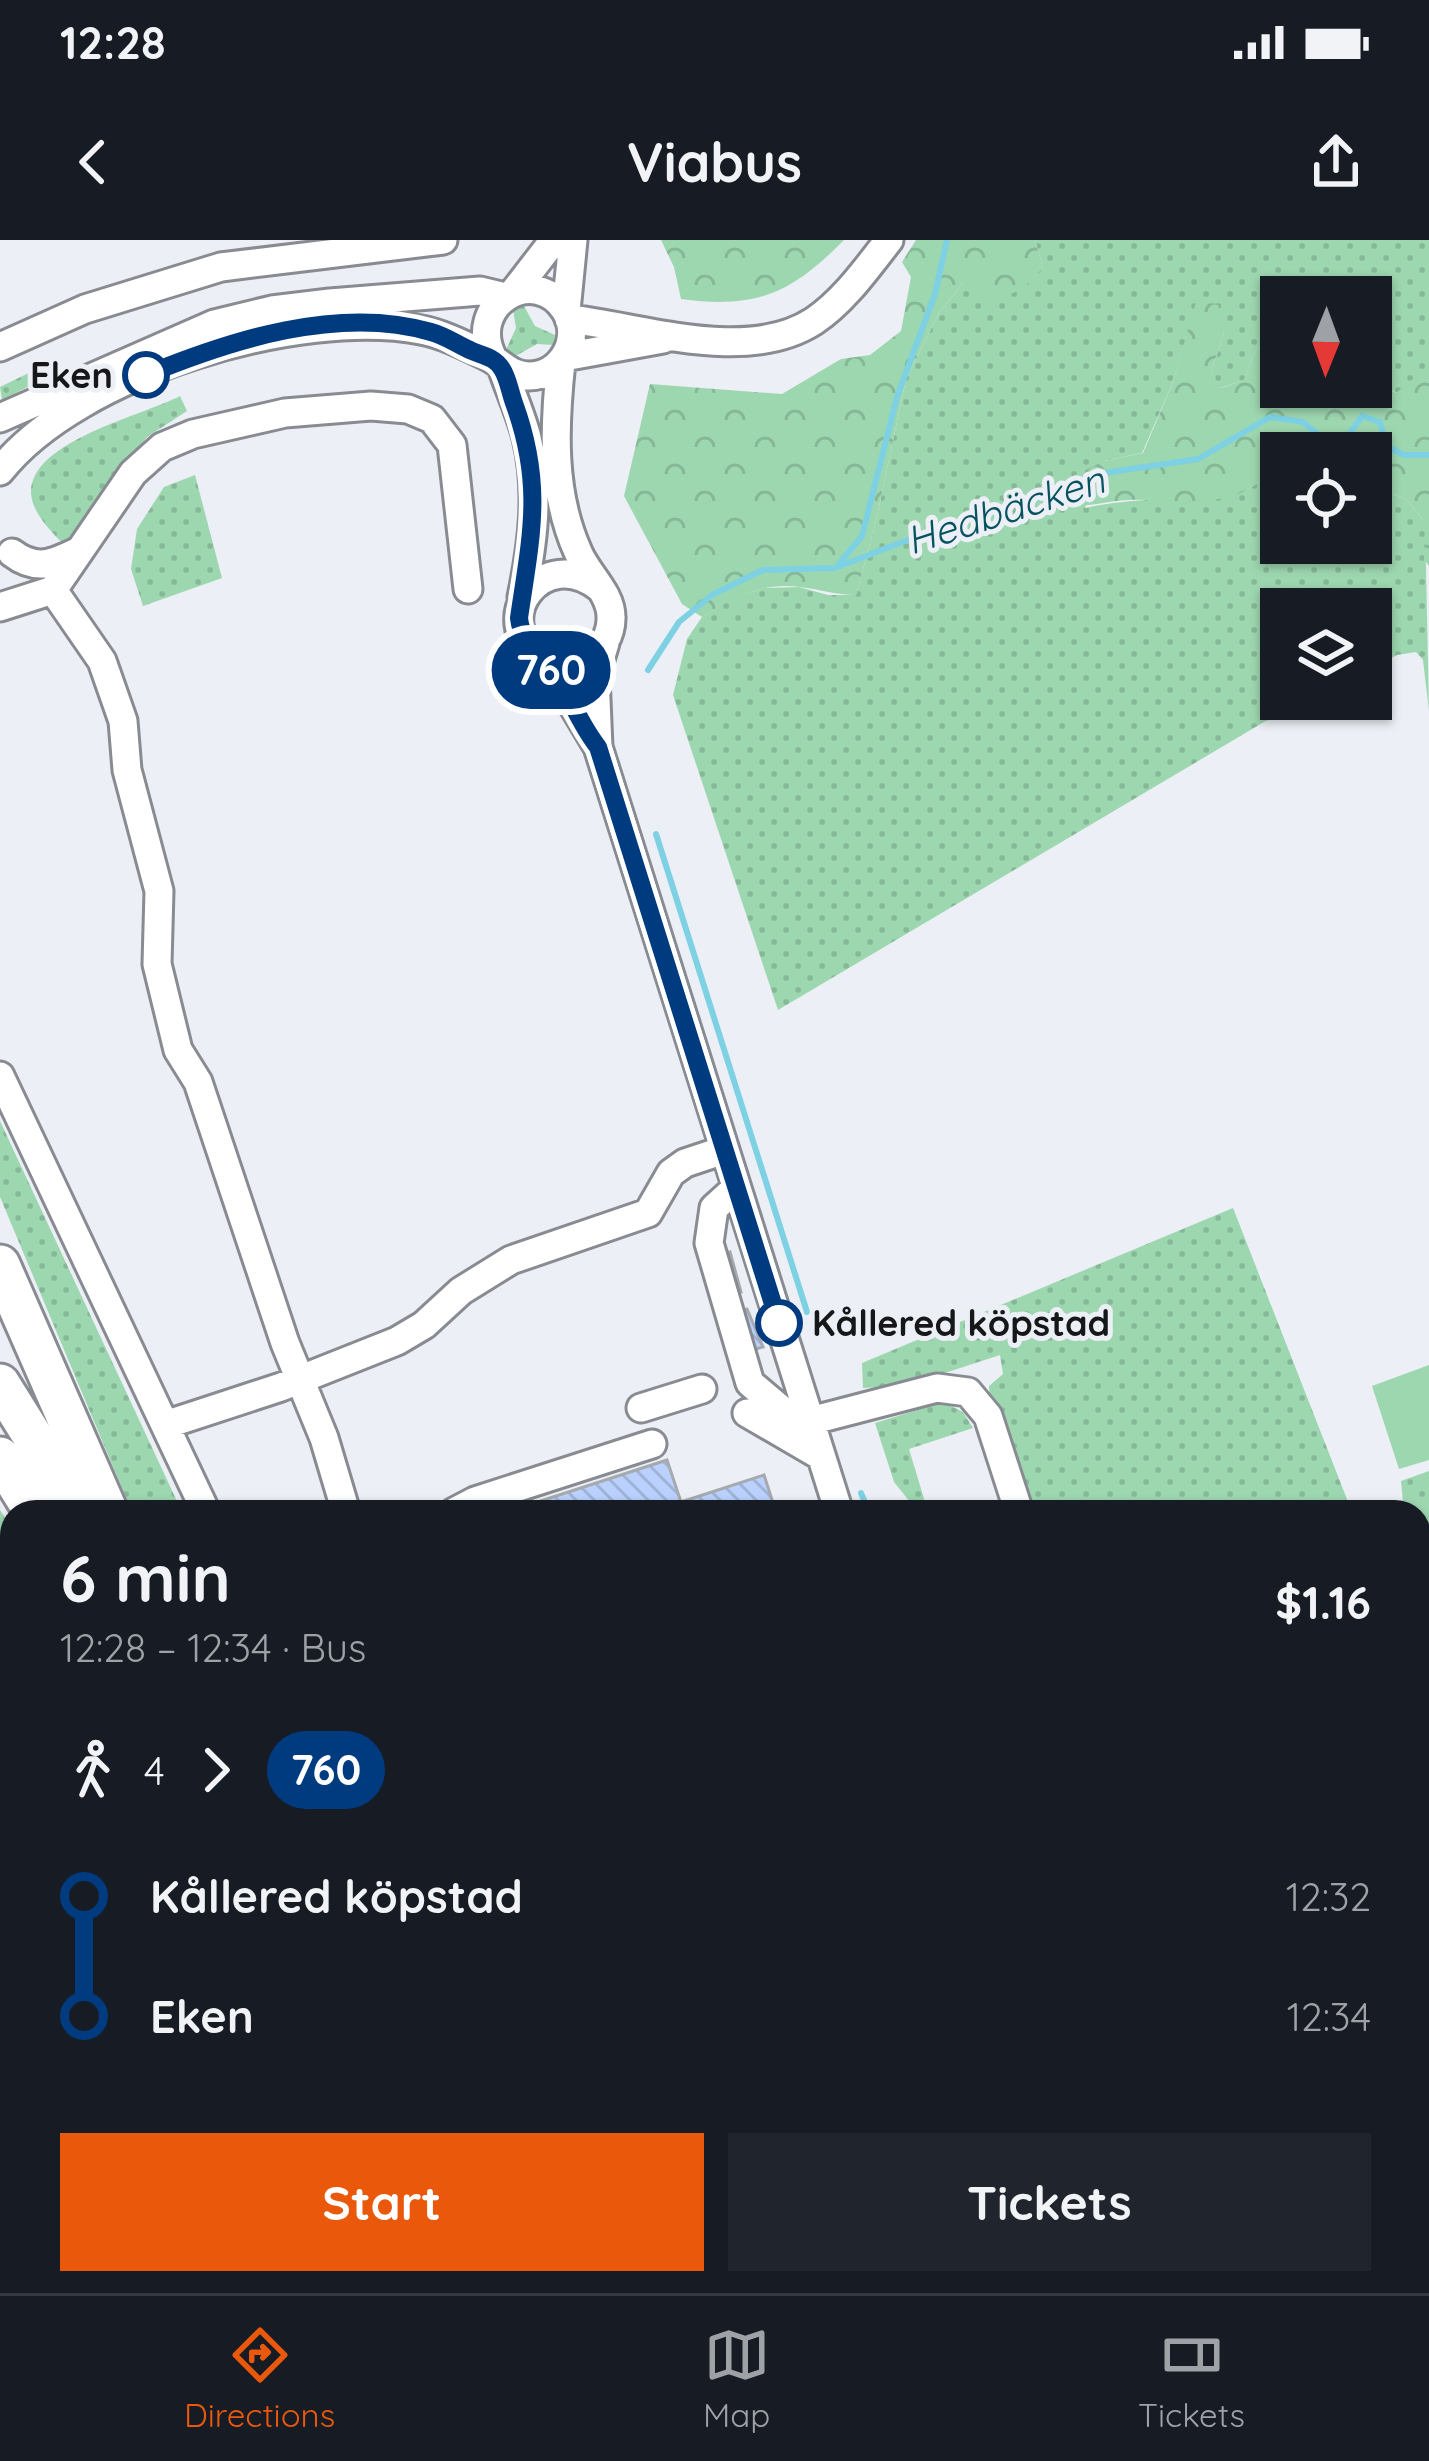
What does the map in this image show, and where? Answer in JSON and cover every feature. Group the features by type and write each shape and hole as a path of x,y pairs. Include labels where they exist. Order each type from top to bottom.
{"highway":[{"path":"0,1265 103,1500"},
{"path":"0,1384 72,1500"},
{"path":"0,1457 27,1500"}],"street":[{"path":"0,346 85,309 221,266 443,240"},
{"path":"554,240 496,304 486,325 485,337 526,437 534,506 520,632 547,662 598,747 835,1500"},
{"path":"573,240 567,315 572,337 563,359 555,415 556,464 577,550 610,609 596,676 598,747"},
{"path":"0,471 45,426 79,404 192,356 234,344 303,329 362,324 430,332 532,376 563,359 667,338 763,338 800,328 834,303 890,240"},
{"path":"0,418 214,324 330,303 480,291 542,292 567,315 667,338"},
{"path":"6,542 10,604 53,590 133,473 169,444 285,413 370,406 408,409 432,419 452,445 469,590"},
{"path":"6,542 24,562 43,566 82,550"},
{"path":"521,604 537,582 562,573 576,574 600,588"},
{"path":"53,590 102,661 123,721 127,770 159,891 157,964 178,1050 198,1082 284,1343 302,1378 342,1500"},
{"path":"547,662 573,664 597,653 605,643"},
{"path":"0,1076 200,1500"},
{"path":"165,1425 397,1341 461,1291 511,1260 648,1213 671,1173 685,1163 724,1150"},
{"path":"736,1188 714,1208 709,1243 750,1383 782,1410 811,1421 937,1388 968,1392 988,1416 1015,1500"},
{"path":"641,1408 703,1388"},
{"path":"747,1413 821,1456"},
{"path":"478,1500 652,1444"}],"green space":[{"path":"661,240 844,240 807,273 771,294 707,302 681,299 674,267"},
{"path":"916,240 1035,240 1043,268 1022,289 990,303 963,283 939,313 906,379 856,595 773,587 736,598 702,617 682,604 624,496 650,384 782,394 841,359 870,355 901,331 911,277 902,262"},
{"path":"1035,240 1429,240 1429,383 1418,376 1397,393 1392,390 1392,276 1260,276 1260,348 1244,380 1220,388 1211,372 1224,333 1197,302 1173,382 1142,453 1104,461 1085,508 1239,492 1260,482 1260,564 1392,564 1392,494 1406,499 1425,522 1429,711 1423,660 1416,652 1392,658 1392,588 1260,588 1260,720 1268,720 778,1010 673,695 687,639 702,617 734,597 765,588 799,587 828,595 856,595 906,379 939,313 963,283 1043,268"},
{"path":"1196,302 1218,304 1224,333 1211,372 1221,388 1244,380 1260,348 1260,408 1392,408 1392,391 1396,393 1418,375 1429,383 1429,566 1424,559 1425,522 1406,499 1392,494 1392,432 1260,432 1260,481 1240,493 1211,500 1063,504 1069,478 1104,461 1143,453 1173,382"},
{"path":"524,306 535,326 555,335 554,345 537,344 512,358 505,352 516,328 513,309"},
{"path":"45,365 51,375 2,400 0,387"},
{"path":"180,396 187,411 147,437 66,547 35,508 31,493 36,475 49,459 91,432"},
{"path":"195,475 222,578 143,606 131,569 137,529 164,487"},
{"path":"0,1121 176,1500 127,1500 0,1197"},
{"path":"1233,1208 1347,1500 1019,1500 990,1405 989,1386 1003,1374 1000,1355 905,1386 863,1388 862,1363"},
{"path":"1429,1365 1429,1460 1399,1469 1372,1386"},
{"path":"943,1402 963,1412 973,1428 909,1449 924,1500 908,1500 894,1482 875,1423"},
{"path":"1429,1471 1429,1500 1403,1500 1401,1481"}],"building":[{"path":"730,1252 741,1292 735,1293 720,1255"},
{"path":"747,1309 763,1347 752,1350 741,1311"},
{"path":"667,1460 680,1500 544,1500"},
{"path":"764,1475 772,1500 687,1500"}],"waterway":[{"path":"839,564 862,536 897,397 935,294 947,240"},
{"name":"Hedbäcken","path":"648,670 679,622 712,595 763,570 835,568 965,518 1043,497 1091,475 1198,459 1270,417 1303,422 1322,438 1347,437 1362,416 1380,422 1386,446 1404,455 1429,455"},
{"path":"656,834 807,1312"},
{"path":"861,1493 864,1500"}],"bus line":[{"name":"760","path":"146,375 215,348 303,329 362,324 430,332 493,358 502,367 526,437 534,506 520,632 547,662 598,747 779,1323"}],"place":[{"name":"Eken","path":"146,375"},
{"name":"Kållered köpstad","path":"779,1323"}]}
